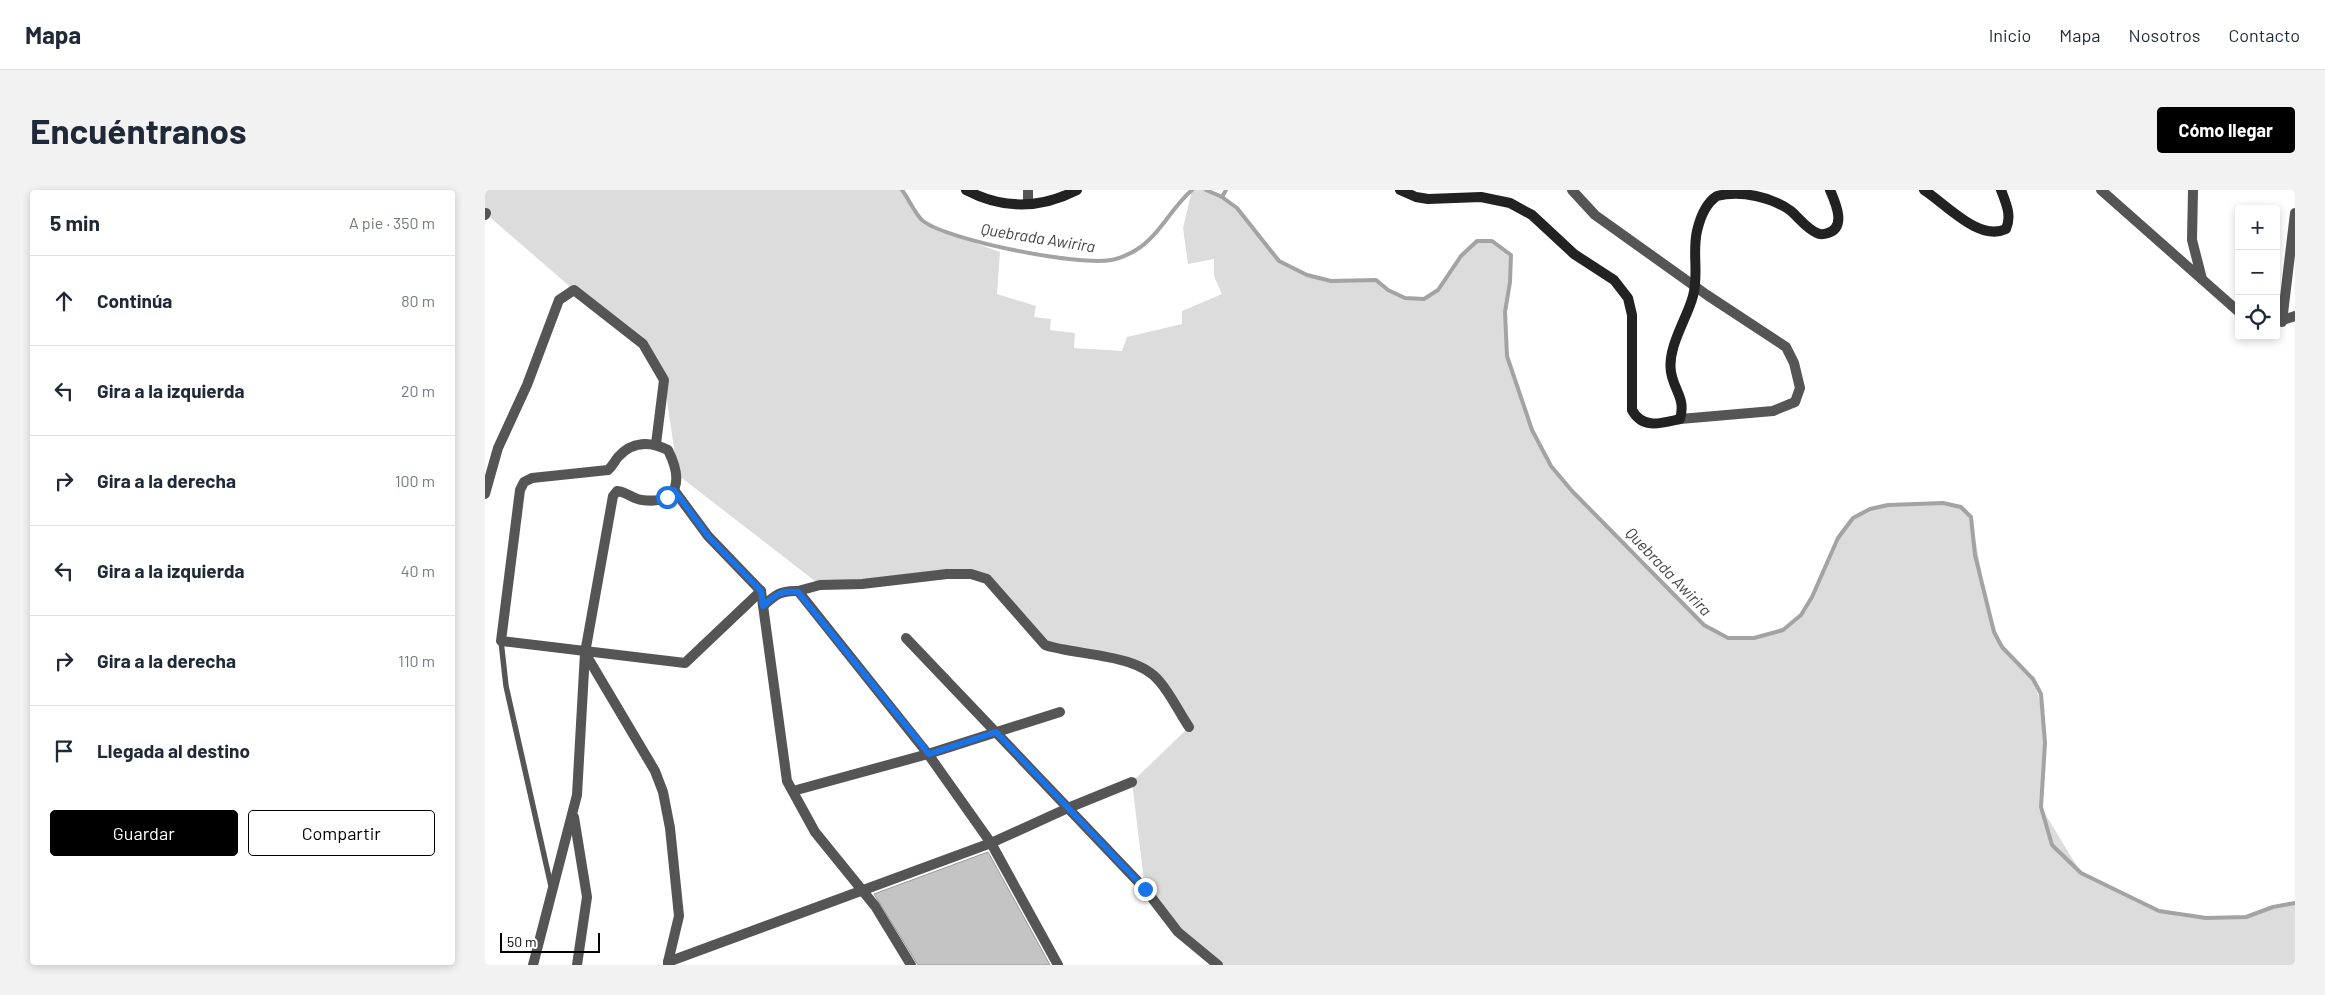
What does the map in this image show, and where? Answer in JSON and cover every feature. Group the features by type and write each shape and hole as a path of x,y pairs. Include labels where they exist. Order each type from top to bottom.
{"street":[{"path":"966,190 981,198 1004,205 1057,200 1077,190"},
{"path":"1028,190 1029,204"},
{"path":"1400,190 1416,197 1428,199 1481,197 1510,203 1532,215 1575,254 1614,280 1628,298 1632,315 1632,410 1639,420 1655,424 1680,419 1773,411 1795,402 1799,388 1794,363 1786,347 1694,286 1595,216 1572,190"},
{"path":"1680,419 1683,407 1671,372 1671,356 1694,294 1697,232 1708,204 1717,196 1738,190 1764,195 1790,211 1818,234 1826,234 1836,228 1839,214 1830,190"},
{"path":"1924,190 1979,229 1993,233 2006,229 2009,223 2007,208 2001,190"},
{"path":"2101,190 2235,308"},
{"path":"2193,190 2193,240 2202,279"},
{"path":"2280,315 2295,213"},
{"path":"485,494 498,448 527,385 559,300 574,290 643,344 664,380 656,444"},
{"path":"2280,322 2295,316"},
{"path":"533,965 577,795 585,653 613,496 617,491 626,492 639,500 658,501 667,497 674,490 678,475 668,450 656,444 641,443 630,447 617,457 608,470 532,478 524,482 520,490 501,641 585,653 685,663 761,591"},
{"path":"674,490 708,536 761,591 787,781 815,832 875,906 911,965"},
{"path":"763,606 777,593 785,591 798,592 820,585 862,584 947,574 971,574 987,579 1045,645 1058,649 1110,656 1144,669 1159,680 1189,727"},
{"path":"798,592 929,754 991,844 1059,965"},
{"path":"906,638 1145,889 1178,932 1218,965"},
{"path":"585,653 655,771 663,792 671,828 679,916 668,963"},
{"path":"793,791 929,754 1060,712"},
{"path":"668,963 991,844 1068,808 1132,782"},
{"path":"573,811 587,896 577,965"}],"lane":[{"path":"501,641 506,686 553,890"}],"shaded area":[{"path":"485,190 901,190 922,220 952,235 1000,252 997,294 1036,306 1034,317 1051,319 1050,330 1075,333 1074,348 1122,351 1127,337 1182,324 1182,311 1222,294 1214,276 1214,259 1188,264 1183,228 1192,190 1206,190 1222,197 1237,208 1279,261 1307,275 1331,281 1376,280 1388,290 1405,298 1424,298 1438,290 1461,256 1477,241 1492,241 1511,255 1510,282 1505,312 1507,356 1532,430 1551,466 1572,491 1704,625 1726,636 1747,639 1783,630 1793,623 1801,615 1814,594 1841,532 1859,513 1883,506 1938,503 1952,505 1965,511 1971,517 1989,612 2002,647 2033,679 2045,718 2041,807 2081,873 2159,911 2206,918 2246,917 2273,907 2295,903 2295,965 1218,965 1178,932 1145,889 1132,782 1189,727 1159,680 1144,669 1045,645 987,579 971,574 820,585 678,475 664,380 643,344 574,290 485,213"}],"building":[{"path":"988,852 1050,965 918,965 874,894"}],"waterway":[{"name":"Quebrada Awirira","path":"902,190 920,218 937,229 986,244 1044,256 1095,261 1114,259 1136,250 1152,237 1192,190"},
{"name":"Quebrada Awirira","path":"1206,190 1222,197 1237,208 1279,261 1307,275 1331,281 1376,280 1388,290 1405,298 1424,299 1438,290 1461,256 1477,241 1492,241 1511,255 1510,282 1505,312 1507,356 1532,430 1551,466 1572,491 1704,625 1728,638 1754,638 1783,630 1801,615 1812,597 1838,538 1853,518 1870,509 1888,505 1943,503 1961,507 1971,517 1975,555 1994,632 2002,647 2033,679 2041,694 2045,743 2041,807 2052,845 2081,873 2159,911 2206,918 2246,917 2273,907 2295,903"},
{"path":"1222,197 1226,190"}],"route":[{"path":"667,497 674,490 708,536 761,591 763,606 777,593 785,591 798,592 929,754 996,732 1145,889"}]}
